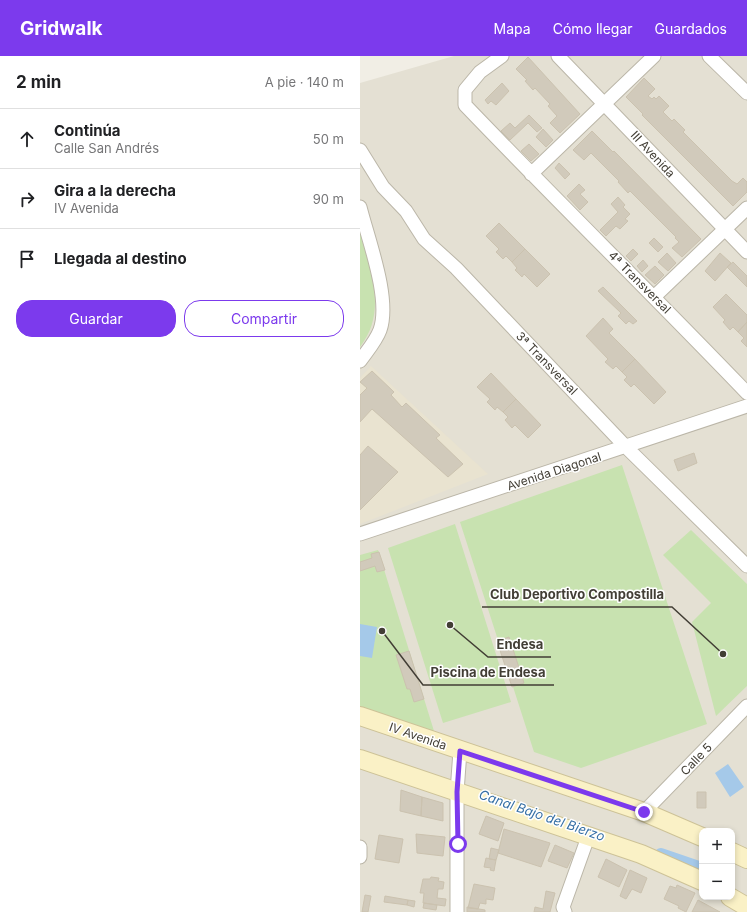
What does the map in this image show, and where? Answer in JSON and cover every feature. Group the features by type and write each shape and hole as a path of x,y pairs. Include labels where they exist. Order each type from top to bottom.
{"street":[{"name":"4ª Transversal","path":"502,56 480,72 465,90 465,105 531,174 655,296 747,393"},
{"name":"III Avenida","path":"558,56 605,103 747,252"},
{"path":"531,174 654,56"},
{"path":"709,56 747,93"},
{"name":"3ª Transversal","path":"360,150 383,187 406,211 424,239 456,268 626,447 747,566"},
{"path":"360,207 383,296 383,319 380,331 360,361"},
{"path":"655,296 747,208"},
{"name":"Avenida Diagonal","path":"360,534 747,406"},
{"name":"Calle 5","path":"644,812 747,706"},
{"name":"IV Avenida","path":"360,716 460,755 644,812 699,836"},
{"path":"457,912 457,790 460,755"},
{"path":"360,759 457,790 556,824 588,837 641,854 699,880"},
{"path":"565,912 563,907 588,837"},
{"path":"360,847 360,857"},
{"path":"735,854 747,860"},
{"path":"735,900 747,907"}],"shaded area":[{"path":"454,56 747,56 747,912 360,912 360,83"},
{"path":"371,366 488,474 360,524 360,378"}],"green space":[{"path":"360,232 372,276 375,305 373,319 368,333 360,347"},
{"path":"622,465 707,724 581,768 534,752 460,522"},
{"path":"455,524 511,702 443,723 388,548"},
{"path":"691,530 747,584 747,686 716,716 692,622 711,603 663,555"},
{"path":"378,550 434,731 360,707 360,555"}],"water":[{"path":"360,624 377,627 372,658 360,656"},
{"path":"728,764 744,787 730,797 715,773"}],"building":[{"path":"528,57 580,114 560,133 550,123 557,116 548,106 550,104 535,88 533,90 525,81 527,80 516,69"},
{"path":"644,78 655,89 648,96 652,99 654,97 656,99 659,96 669,106 663,112 672,121 674,119 685,130 683,132 732,181 737,184 743,178 747,182 747,192 733,206 626,97"},
{"path":"502,83 509,91 496,105 491,101 488,104 485,100"},
{"path":"529,115 542,128 537,132 528,123 510,140 501,131 510,123 515,128"},
{"path":"543,129 553,140 546,147 536,137"},
{"path":"592,131 613,152 614,151 701,239 682,257 672,248 679,242 675,238 676,237 630,191 628,193 618,182 619,181 591,153 584,160 573,150"},
{"path":"529,144 539,154 531,161 521,151"},
{"path":"559,163 570,174 565,179 555,168"},
{"path":"579,184 585,190 580,194 588,202 580,210 567,196"},
{"path":"618,197 625,205 623,207 630,214 625,219 628,221 620,229 616,226 606,236 600,230 618,212 611,204"},
{"path":"499,223 525,249 512,262 506,256 503,259 496,252 499,249 486,236"},
{"path":"654,238 663,247 658,252 649,243"},
{"path":"525,249 550,274 537,287 524,274 522,277 515,270 517,268 512,262"},
{"path":"633,249 638,254 631,261 626,256"},
{"path":"667,253 676,263 668,271 658,262"},
{"path":"720,253 731,263 715,281 705,271"},
{"path":"643,260 648,266 642,272 637,266"},
{"path":"733,262 747,276 747,287 727,267"},
{"path":"655,266 664,275 655,284 645,275"},
{"path":"603,287 637,321 633,324 629,321 626,324 618,316 621,313 598,291"},
{"path":"726,294 747,315 747,322 738,332 733,327 730,330 723,322 725,320 713,307"},
{"path":"603,318 613,329 609,333 635,359 622,372 616,366 613,369 605,362 608,359 586,336"},
{"path":"747,322 747,347 741,341 744,338 738,332"},
{"path":"635,359 666,392 654,404 634,384 631,387 624,380 627,377 622,372"},
{"path":"372,371 394,392 391,395 402,407 406,403 440,435 436,438 463,464 448,477 372,409 360,422 360,395 367,388 360,382"},
{"path":"491,373 516,399 503,412 497,407 495,410 487,402 490,399 477,387"},
{"path":"516,399 541,425 528,438 515,425 512,428 505,420 508,417 503,412"},
{"path":"368,446 398,472 360,510 360,455"},
{"path":"694,453 697,463 678,471 674,460"},
{"path":"379,552 385,570 377,572 375,566 360,571 360,562 372,558 371,554"},
{"path":"509,637 524,683 512,687 497,641"},
{"path":"409,651 424,699 414,702 410,689 407,689 396,655"},
{"path":"401,790 422,797 421,816 400,811"},
{"path":"697,792 706,792 706,808 697,808"},
{"path":"422,797 443,803 443,821 421,816"},
{"path":"486,816 504,823 498,841 479,834"},
{"path":"504,829 550,843 541,867 498,853"},
{"path":"416,834 445,837 443,856 417,853"},
{"path":"379,835 403,839 399,863 375,859"},
{"path":"555,845 574,853 567,868 548,861"},
{"path":"491,848 499,850 496,860 489,859"},
{"path":"486,858 496,860 494,871 490,870 491,868 484,867"},
{"path":"606,859 627,870 619,887 598,877"},
{"path":"630,870 647,878 641,893 632,889 626,899 620,896"},
{"path":"431,877 439,878 438,881 444,882 443,889 438,889 437,898 446,899 445,906 423,903 424,893 420,893 423,879 430,879"},
{"path":"474,884 495,888 493,900 486,899 486,904 480,903 478,909 468,908"},
{"path":"677,885 695,893 686,912 678,908 679,906 664,899 670,886 676,888"},
{"path":"546,891 555,893 550,912 534,912 535,907 543,909"},
{"path":"365,895 371,896 368,912 362,912"},
{"path":"385,896 408,900 407,905 384,902"},
{"path":"408,900 415,901 414,907 407,905"},
{"path":"698,900 720,912 692,912"},
{"path":"424,903 437,905 436,910 423,908"},
{"path":"467,907 485,910 485,912 467,912"}],"waterway":[{"name":"Canal Bajo del Bierzo","path":"661,855 699,868"}],"place":[{"name":"Endesa","path":"450,625"},
{"name":"Piscina de Endesa","path":"382,631"},
{"name":"Club Deportivo Compostilla","path":"723,654"}],"route":[{"path":"458,844 457,792 460,751 644,812"}]}
